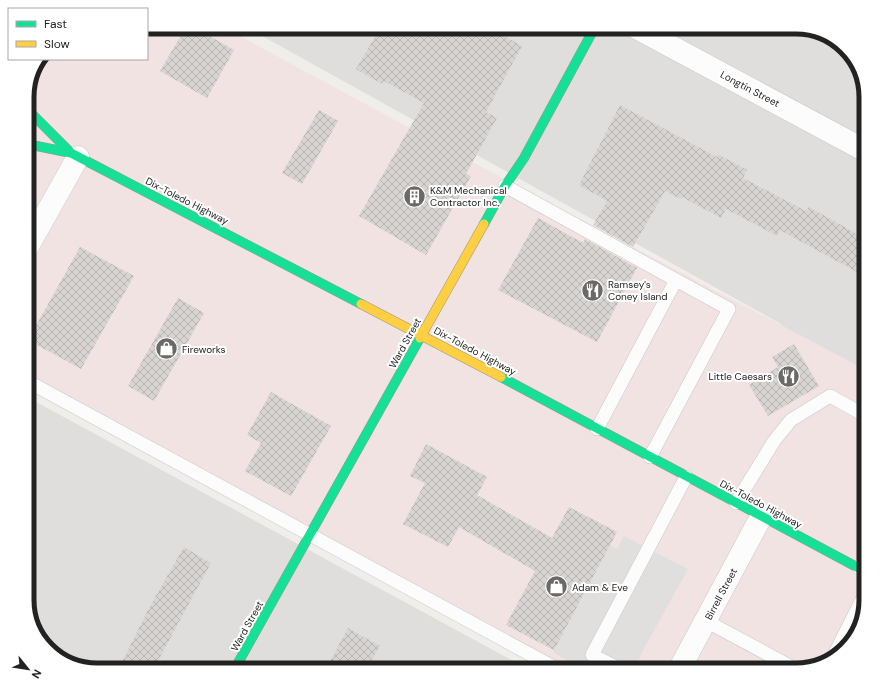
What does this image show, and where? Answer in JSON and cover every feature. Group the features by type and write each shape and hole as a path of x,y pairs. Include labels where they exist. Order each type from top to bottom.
{"main road":[{"name":"Ward Street","path":"238,663 505,186 524,158 591,34"},
{"name":"Dix-Toledo Highway","path":"34,116 75,155"},
{"name":"Dix-Toledo Highway","path":"34,146 75,155 422,335 859,568"}],"street":[{"name":"Longtin Street","path":"648,34 859,147"},
{"path":"34,234 75,155"},
{"name":"Birrell Street","path":"683,663 762,517"}],"lane":[{"path":"505,186 729,309 650,457"},
{"path":"597,429 676,280"},
{"path":"34,386 546,663"},
{"path":"736,503 774,441 791,420 830,396 859,412"},
{"path":"608,663 592,655 686,476"},
{"path":"838,647 858,607"},
{"path":"706,621 784,663"}],"shaded area":[{"path":"148,34 236,34 508,181 859,366 859,600 858,612 853,628 838,647 824,657 808,662 796,663 546,663 34,385 34,93 39,73 46,60 148,60"},
{"path":"259,34 796,34 816,37 828,42 841,52 853,69 858,85 859,374 778,331 781,324"},
{"path":"34,401 517,663 97,663 85,662 69,657 50,642 42,632 36,616 34,604"},
{"path":"624,536 688,569 642,652 638,663 572,663 554,653 554,650 610,545 617,549"}],"building":[{"path":"182,34 206,34 234,50 207,98 160,71"},
{"path":"377,34 501,34 522,46 486,112 497,118 466,174 471,176 426,255 359,216 424,103 384,81 382,84 356,69"},
{"path":"620,105 717,157 718,154 747,170 743,178 806,211 809,207 859,235 859,273 780,230 777,236 726,209 721,218 682,197 681,199 665,191 633,247 593,225 607,201 579,185"},
{"path":"319,110 338,121 302,184 282,173"},
{"path":"538,218 583,243 585,239 637,268 597,342 498,290"},
{"path":"80,247 134,276 81,369 34,343 34,329"},
{"name":"Fireworks","path":"178,298 204,313 154,401 128,386"},
{"name":"Little Caesars","path":"794,344 819,386 768,416 749,385 778,367 772,357"},
{"path":"271,392 331,426 291,496 245,471 261,443 247,435"},
{"path":"426,444 487,477 477,495 552,538 569,507 617,532 554,650 506,625 535,571 459,527 448,547 403,524 425,483 410,476"},
{"path":"184,547 211,563 157,663 122,663 150,606"},
{"path":"348,628 380,646 370,663 329,663"}],"traffic: fast":[{"path":"484,224 505,186 524,158 591,34"},
{"path":"34,116 71,153 361,304"},
{"path":"34,145 71,153"},
{"path":"238,663 420,338"},
{"path":"501,377 859,568"}],"traffic: slow":[{"path":"420,338 484,224"},
{"path":"361,304 501,377"}],"place":[{"name":"K&M Mechanical Contractor Inc.","path":"415,196"},
{"name":"Ramsey's Coney Island","path":"592,290"},
{"name":"Fireworks","path":"166,349"},
{"name":"Little Caesars","path":"788,376"},
{"name":"Adam & Eve","path":"557,587"}]}
